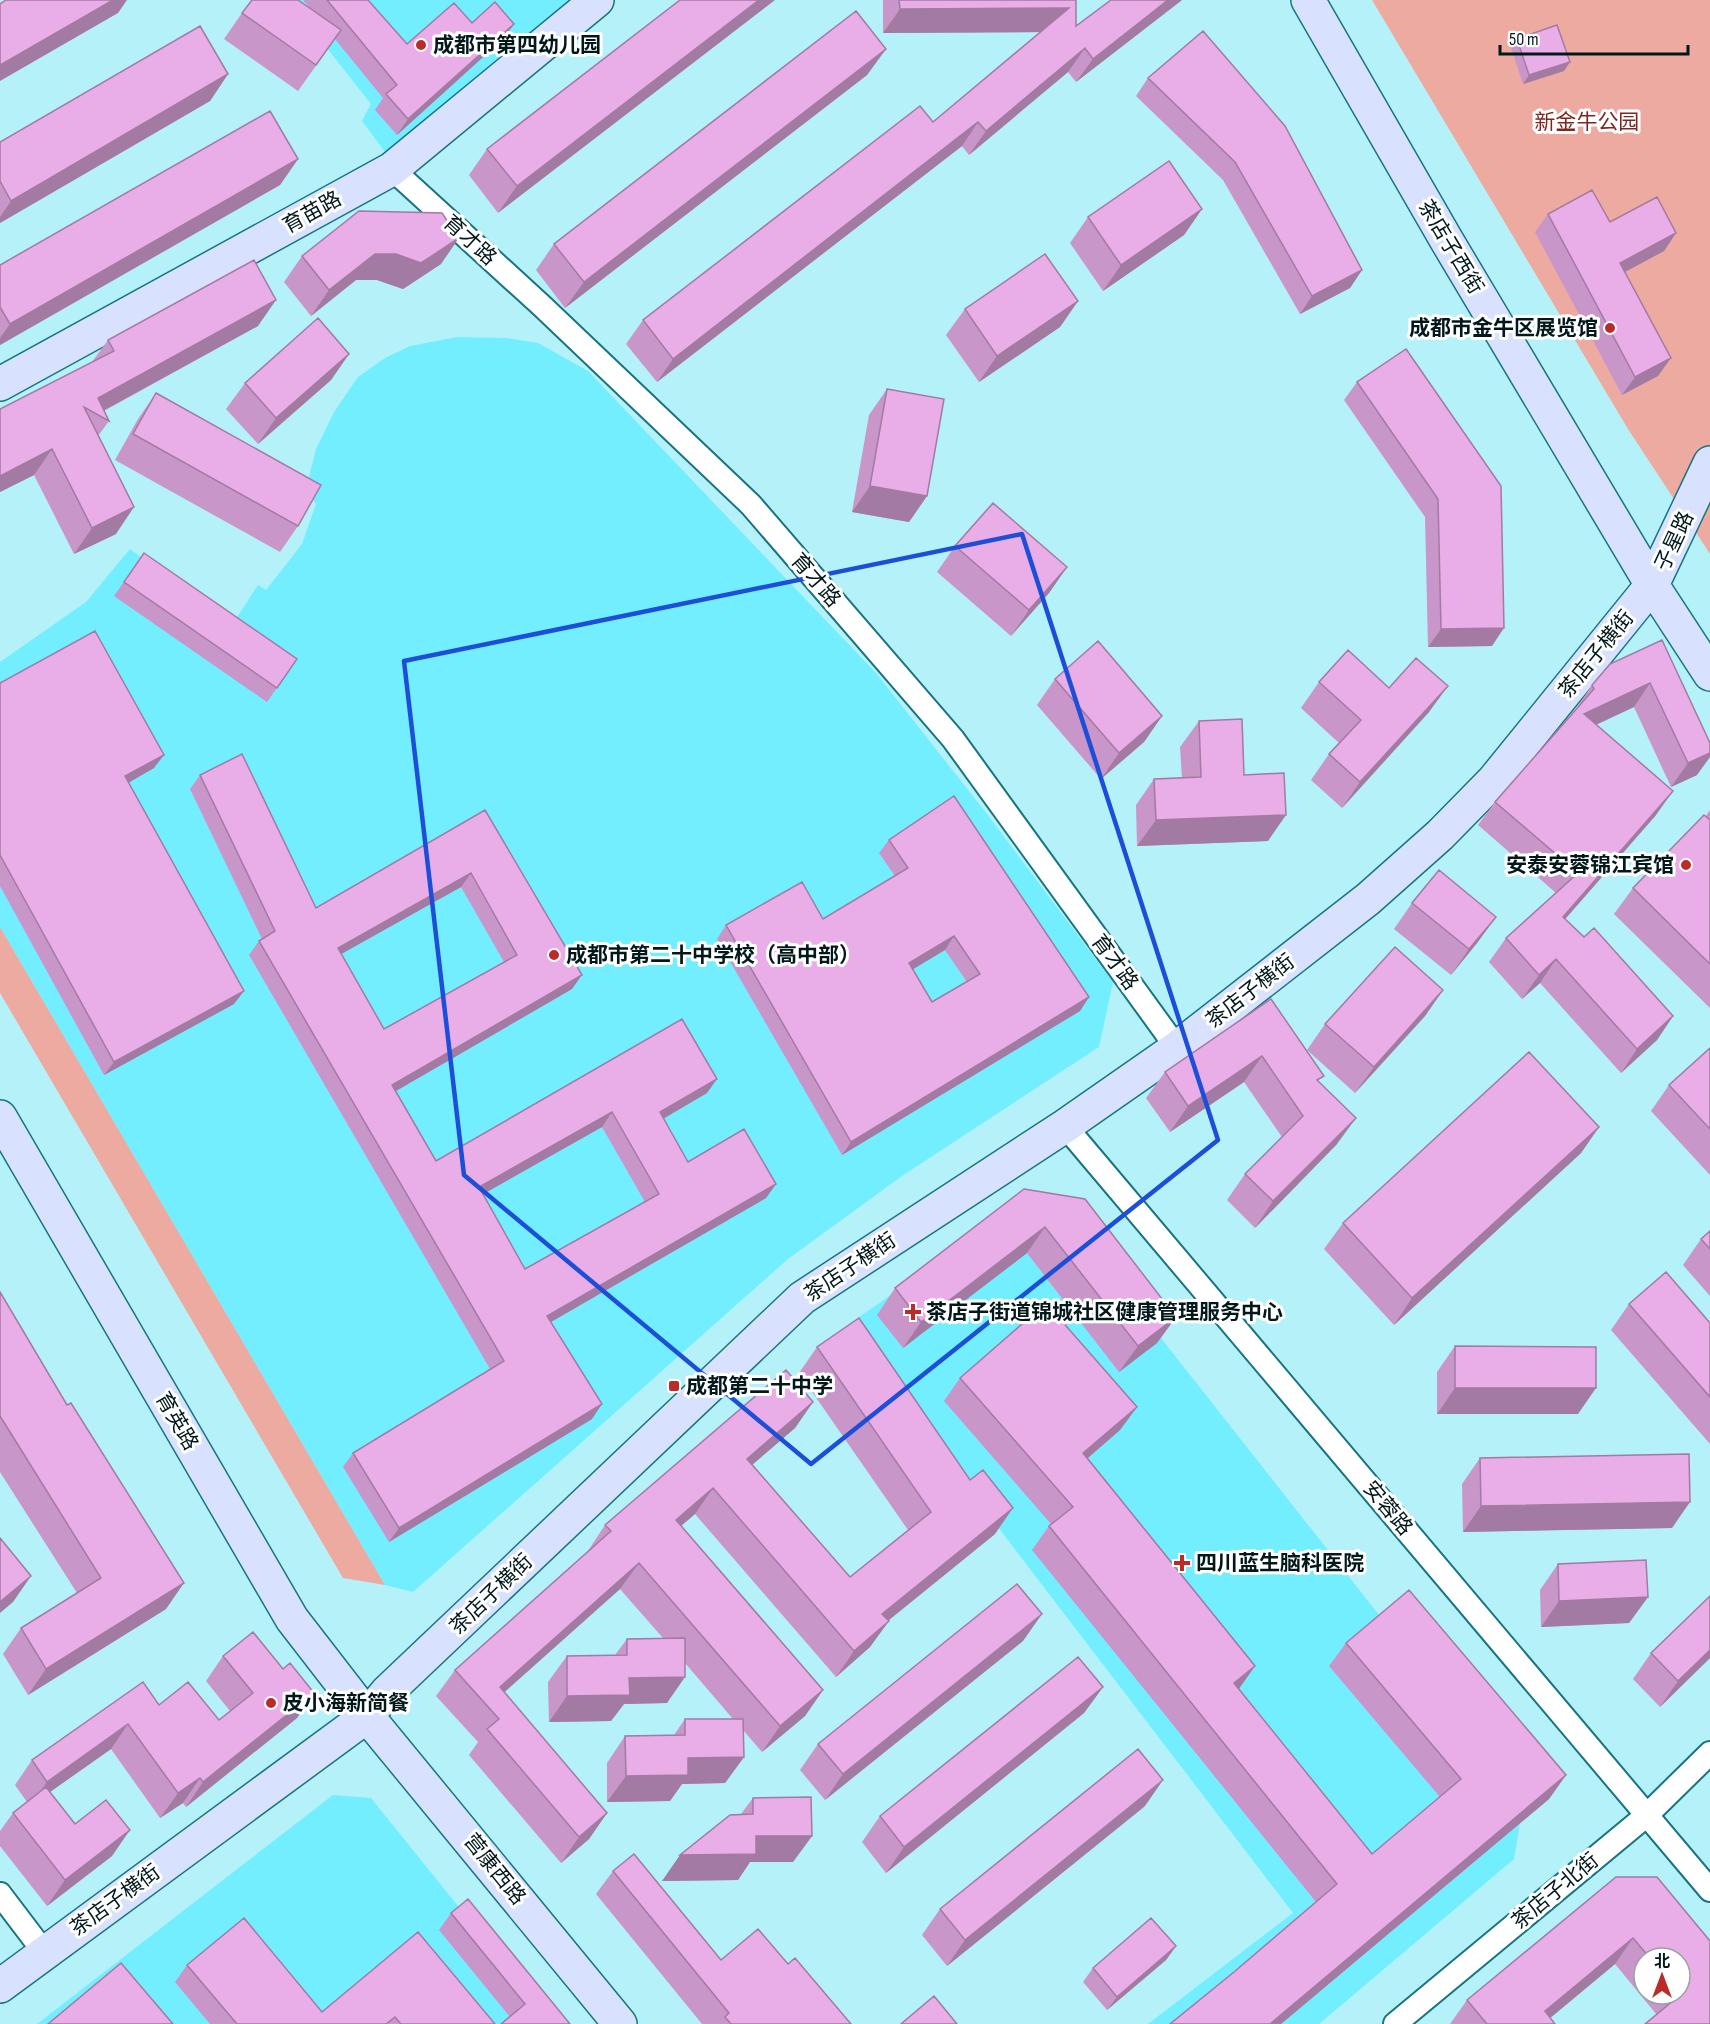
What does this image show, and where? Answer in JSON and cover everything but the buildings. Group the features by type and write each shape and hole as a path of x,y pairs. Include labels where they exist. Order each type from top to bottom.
{"street":[{"name":"育苗路","path":"0,384 392,169 597,0"},
{"name":"茶店子西街","path":"1308,0 1447,241 1653,585 1710,675"},
{"name":"育才路","path":"392,169 542,306 751,505 953,739 1177,1048"},
{"name":"子星路","path":"1653,585 1710,463"},
{"name":"茶店子横街","path":"0,1986 367,1716 387,1692 802,1298 1065,1126 1177,1048 1368,900 1440,835 1494,780 1653,585"},
{"name":"育英路","path":"0,1117 291,1619 367,1716"},
{"name":"安蓉路","path":"1065,1126 1710,1890"},
{"name":"营康西路","path":"367,1716 621,2024"},
{"name":"茶店子北街","path":"1395,2024 1647,1815 1710,1753"},
{"path":"0,1894 44,1952"}],"highlighted area":[{"path":"1022,534 1218,1140 811,1464 464,1175 404,661"}],"shaded area":[{"name":"成都市第四幼儿园","path":"289,0 572,0 388,156 362,121 371,104"},
{"name":"成都市第二十中学校（高中部）","path":"457,337 506,338 538,343 588,371 876,673 987,814 1113,982 1099,1047 902,1176 788,1259 413,1592 385,1585 0,927 0,662 86,602 130,549 232,625 258,585 266,590 302,544 316,504 306,489 316,449 334,412 358,377 385,358 410,346"},
{"name":"四川蓝生脑科医院","path":"1002,1217 1068,1220 1524,1799 1514,1859 1319,2024 1148,2024 1293,1913 845,1327"},
{"path":"333,1795 371,1798 553,2024 37,2024"}],"green space":[{"name":"新金牛公园","path":"1372,0 1710,0 1710,554 1628,429"},
{"path":"0,927 385,1585 343,1578 0,993"}],"place":[{"name":"成都市第四幼儿园","path":"421,45"},
{"name":"成都市金牛区展览馆","path":"1610,328"},
{"name":"安泰安蓉锦江宾馆","path":"1686,865"},
{"name":"成都市第二十中学校（高中部）","path":"554,955"},
{"name":"茶店子街道锦城社区健康管理服务中心","path":"913,1312"},
{"name":"成都第二十中学","path":"674,1386"},
{"name":"四川蓝生脑科医院","path":"1182,1563"},
{"name":"皮小海新简餐","path":"271,1703"}]}
